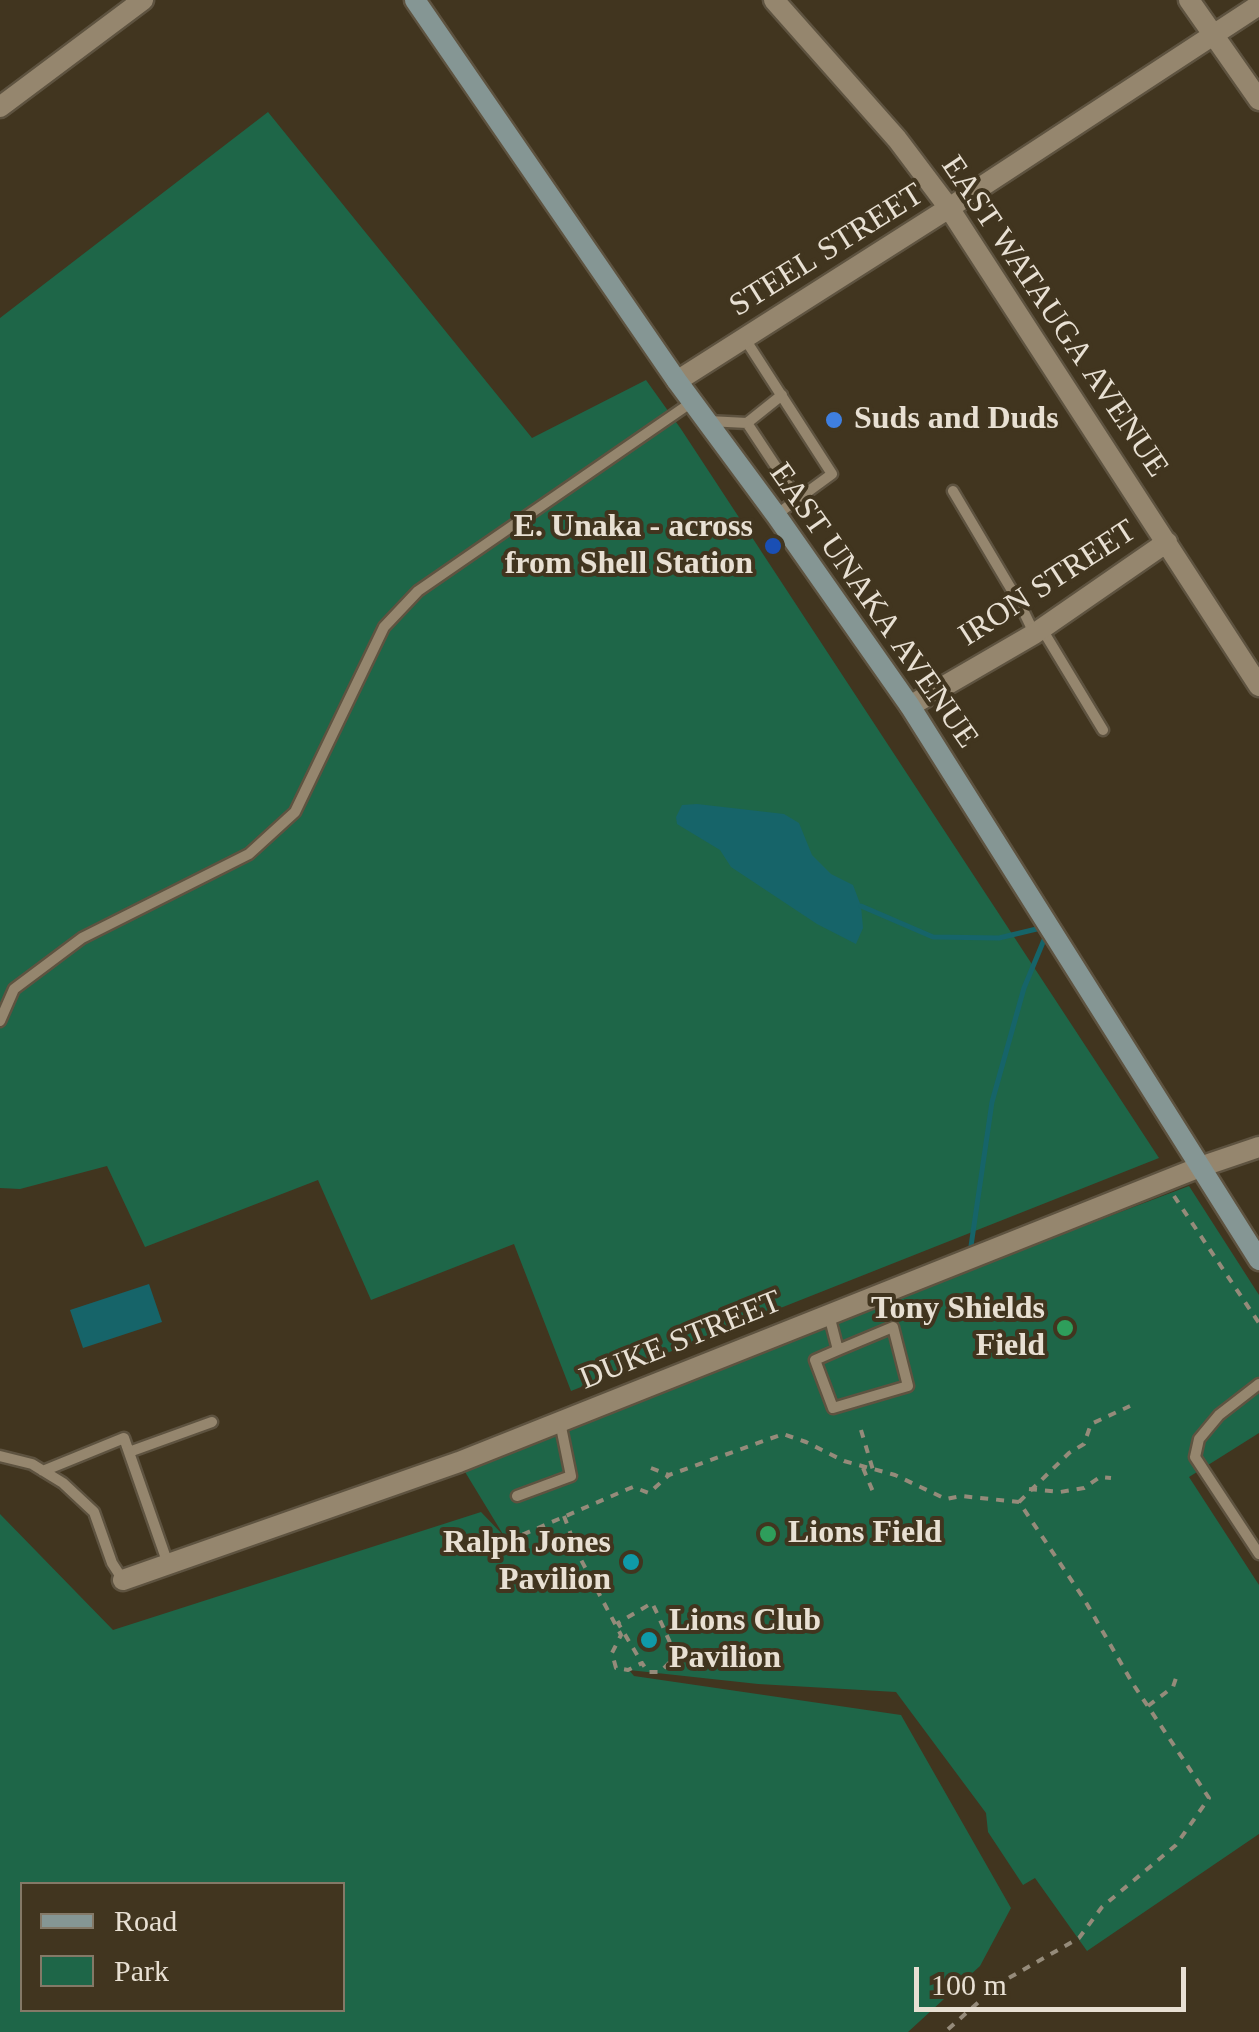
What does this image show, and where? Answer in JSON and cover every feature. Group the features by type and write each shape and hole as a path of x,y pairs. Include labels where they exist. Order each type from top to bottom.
{"main road":[{"name":"EAST UNAKA AVENUE","path":"415,0 676,381 910,706 1259,1260"}],"street":[{"path":"0,107 144,0"},
{"name":"EAST WATAUGA AVENUE","path":"774,0 898,140 950,208 1259,686"},
{"path":"1189,0 1259,100"},
{"name":"STEEL STREET","path":"676,381 950,208 1259,5"},
{"name":"IRON STREET","path":"910,706 1038,631 1167,542"},
{"name":"DUKE STREET","path":"122,1580 458,1462 1259,1147"}],"lane":[{"path":"745,338 832,474 776,515"},
{"path":"706,421 747,422 782,396"},
{"path":"0,1021 14,988 82,938 249,854 295,812 384,627 418,591 692,402"},
{"path":"747,422 782,469 798,500"},
{"path":"789,435 802,427"},
{"path":"803,456 815,449"},
{"path":"953,490 1020,604 1103,730"},
{"path":"829,1314 838,1350"},
{"path":"893,1327 908,1386 832,1408 815,1360 838,1350 893,1327"},
{"path":"1259,1384 1218,1415 1199,1439 1195,1456 1259,1554"},
{"path":"517,1496 571,1476 560,1421"},
{"path":"128,1452 212,1422"},
{"path":"43,1471 124,1438 168,1564"},
{"path":"0,1456 32,1464 63,1483 94,1512 122,1580"}],"path":[{"path":"1170,1193 1259,1324"},
{"path":"1019,1502 1069,1453 1084,1444 1091,1424 1130,1406"},
{"path":"862,1430 874,1470"},
{"path":"508,1541 633,1487 649,1494 669,1475 783,1434 863,1468 895,1475 946,1499 961,1496 1019,1502"},
{"path":"651,1468 669,1475"},
{"path":"863,1468 874,1494"},
{"path":"1029,1490 1060,1492 1084,1488 1100,1476 1111,1478"},
{"path":"945,2032 1000,1982 1080,1938 1102,1907 1176,1845 1209,1798 1019,1502"},
{"path":"564,1516 579,1556 621,1635 612,1653 616,1668 628,1670 642,1663"},
{"path":"652,1603 676,1656 660,1672 648,1672 642,1663 618,1622 652,1603"},
{"path":"1148,1706 1174,1687 1176,1678"}],"green space":[{"path":"268,112 532,438 646,380 1159,1158 571,1391 514,1244 371,1300 318,1180 145,1247 107,1166 20,1189 0,1188 0,318"},
{"path":"1189,1186 1259,1295 1259,1433 1189,1477 1259,1585 1259,1834 1087,1951 1035,1878 1023,1885 988,1832 986,1813 896,1692 758,1684 629,1670 634,1676 901,1715 1011,1908 980,1966 908,2032 0,2032 0,1514 113,1630 481,1512 504,1536 459,1462"}],"water":[{"path":"682,805 784,814 799,823 812,855 831,874 853,885 861,906 863,928 856,944 817,924 731,867 720,850 677,824"},
{"path":"149,1284 162,1322 83,1348 70,1310"}],"waterway":[{"path":"861,906 933,937 999,938 1045,927"},
{"path":"971,1246 992,1102 1024,988 1046,935"}],"place":[{"name":"Suds and Duds","path":"834,420"},
{"name":"E. Unaka - across from Shell Station","path":"773,546"},
{"name":"Tony Shields Field","path":"1065,1328"},
{"name":"Lions Field","path":"768,1534"},
{"name":"Ralph Jones Pavilion","path":"631,1562"},
{"name":"Lions Club Pavilion","path":"649,1640"}]}
